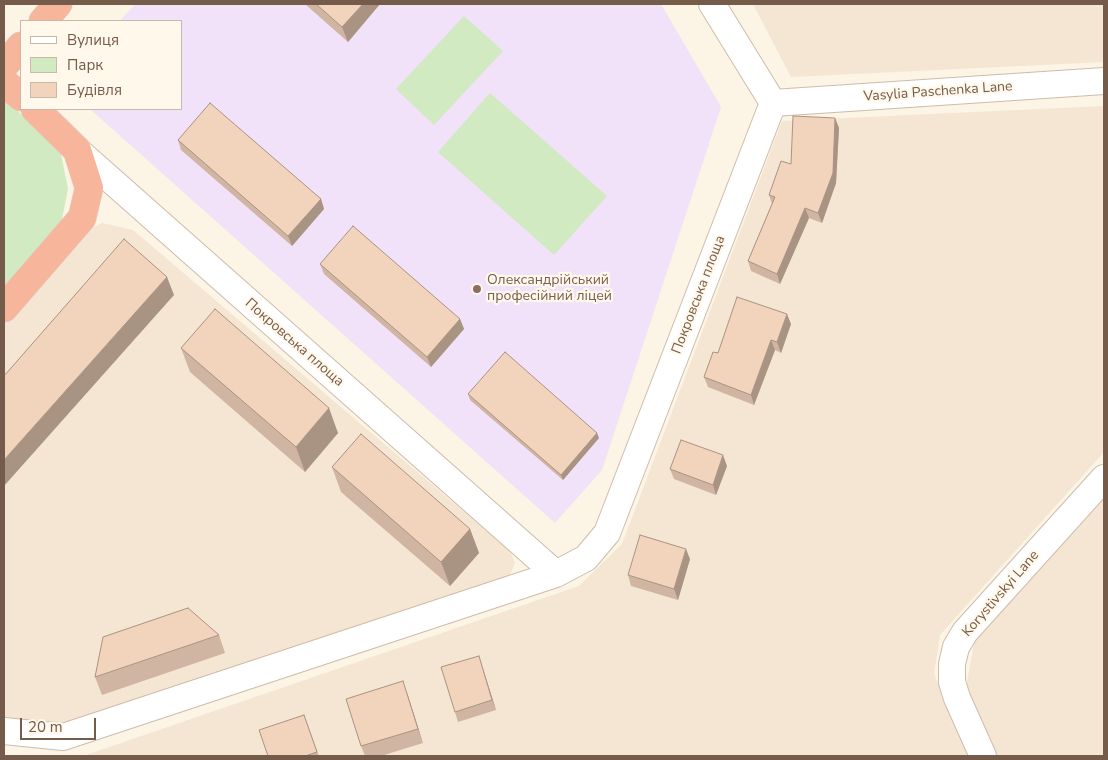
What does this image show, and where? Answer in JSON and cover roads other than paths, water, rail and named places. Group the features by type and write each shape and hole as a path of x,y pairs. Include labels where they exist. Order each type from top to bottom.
{"highway":[{"path":"44,20 58,4"},
{"path":"4,66 20,47"},
{"path":"4,82 20,96"},
{"name":"Покровська площа","path":"4,308 82,218 89,188 77,150 36,110"}],"street":[{"path":"712,4 773,103"},
{"name":"Vasylia Paschenka Lane","path":"773,103 1104,81"},
{"name":"Покровська площа","path":"4,731 64,737 556,574 586,558 607,533 773,103"},
{"name":"Покровська площа","path":"77,150 556,574"},
{"name":"Korystivskyi Lane","path":"983,756 957,698 952,682 952,664 956,647 965,632 1104,478"}],"place":[{"name":"Олександрійський професійний ліцей","path":"477,289"}]}
